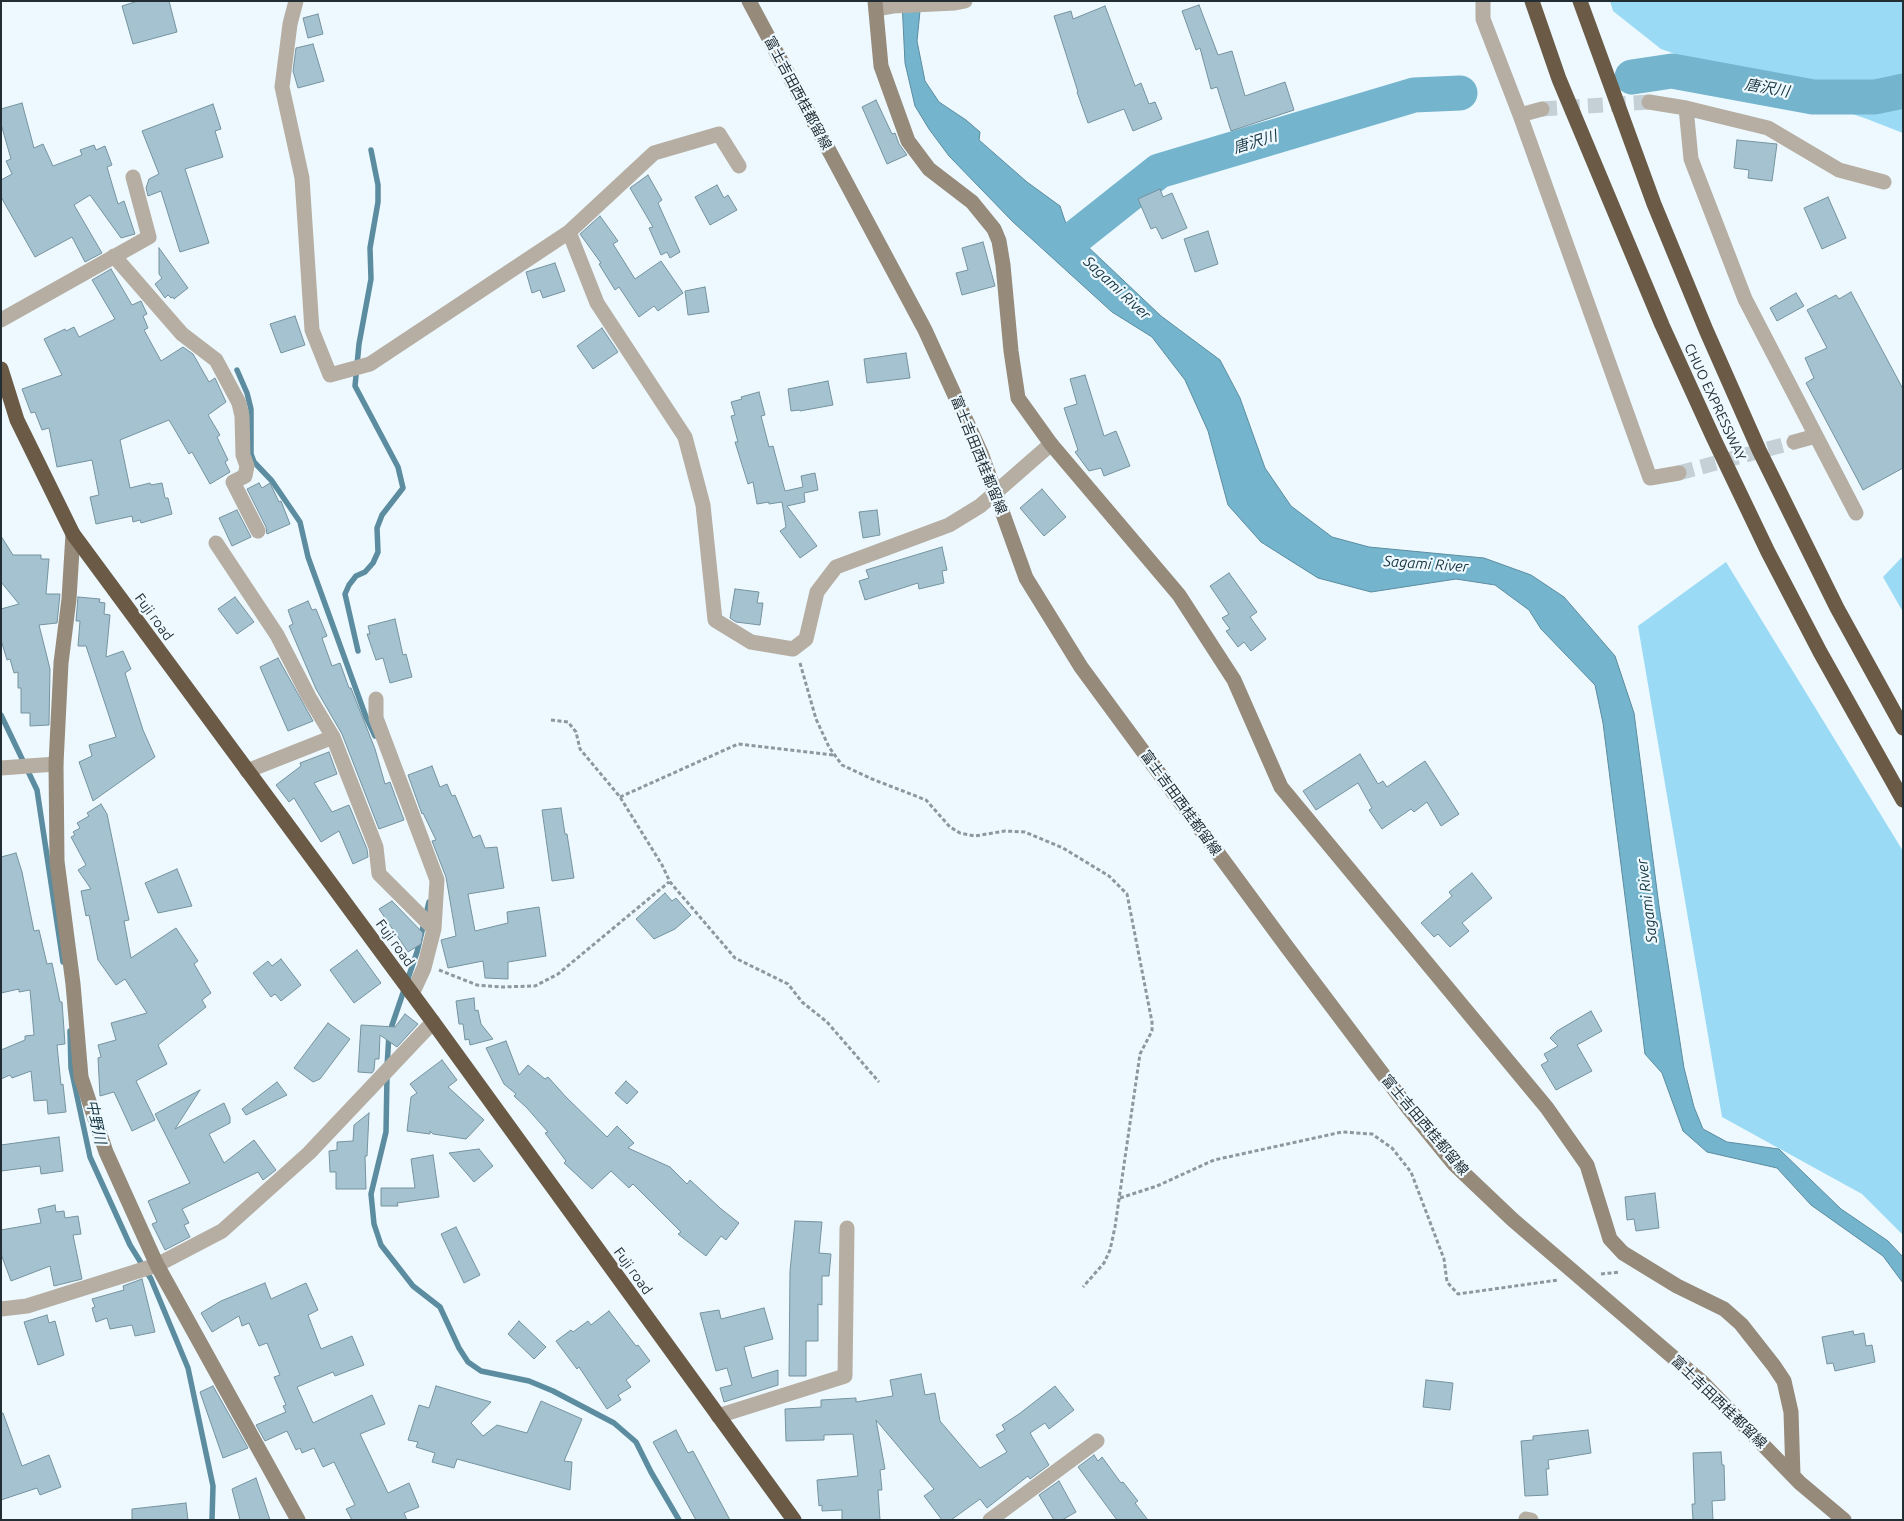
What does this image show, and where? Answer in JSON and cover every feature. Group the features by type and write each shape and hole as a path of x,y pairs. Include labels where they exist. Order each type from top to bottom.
{"highway":[{"name":"CHUO EXPRESSWAY","path":"1532,1 1563,88 1659,317 1713,438 1768,552 1820,652 1903,800"},
{"name":"CHUO EXPRESSWAY","path":"1580,1 1654,204 1706,330 1759,450 1837,608 1903,728"},
{"name":"Fuji road","path":"1,369 17,420 73,534 433,1022 794,1520"}],"main road":[{"name":"富士吉田西桂都留線","path":"749,1 925,330 981,453 1026,578 1081,667 1293,955 1409,1109 1454,1164 1513,1220 1702,1382 1800,1483 1836,1517"},
{"path":"875,5 881,66 908,141 929,169 972,202 994,229 999,241 1004,265 1011,352 1018,398 1051,444 1179,595 1234,680 1282,787 1548,1108 1587,1165 1610,1239 1623,1253 1677,1286 1724,1309 1746,1330 1774,1366 1784,1381 1791,1412 1793,1475"},
{"path":"73,534 51,764 57,862 73,984 81,1077 106,1152 155,1266 298,1520"}],"street":[{"path":"296,1 290,24 282,87 302,178 312,330 330,374 370,364 569,232 654,153 719,134 739,166"},
{"path":"1483,1 1483,20 1520,115 1650,478 1679,473"},
{"path":"875,5 893,6 960,2"},
{"path":"1649,102 1686,108 1768,128 1839,170 1884,182"},
{"path":"1686,108 1691,159 1742,290 1856,513"},
{"path":"1520,115 1542,109"},
{"path":"1,320 149,237 133,177"},
{"path":"569,232 597,303 684,437 704,505 715,620 751,642 793,649 806,638 817,592 836,567 949,525 980,506 1051,444"},
{"path":"114,256 182,334 216,360 239,403 242,416 242,455 247,466 245,476 233,482 258,531"},
{"path":"1794,442 1816,436"},
{"path":"216,543 277,635 333,738 376,847 379,874 434,929"},
{"path":"376,700 376,718 437,880 434,929 425,965 412,994"},
{"path":"247,771 333,738"},
{"path":"1,768 51,764"},
{"path":"1,1309 27,1306 155,1266 222,1231 309,1154 433,1022"},
{"path":"718,1416 845,1376 847,1228"},
{"path":"990,1520 1097,1441"},
{"path":"1526,1519 1531,1520"}],"path":[{"path":"799,658 816,719 828,747 842,765 926,800 950,827 960,834 975,836 1005,831 1025,832 1063,848 1109,876 1127,894 1152,1022 1152,1031 1140,1054 1120,1198 1110,1250 1104,1263 1083,1287"},
{"path":"551,720 568,722 576,732 580,749 620,797 662,865 670,882 735,958 788,984 802,1002 827,1022 879,1082"},
{"path":"620,797 738,744 834,755"},
{"path":"425,965 478,985 501,987 534,986 558,974 670,882"},
{"path":"1120,1198 1156,1186 1214,1160 1342,1132 1372,1134 1392,1148 1411,1172 1444,1259 1447,1282 1458,1294 1562,1280"},
{"path":"1600,1274 1648,1268"}],"shaded area":[{"path":"1610,1 1903,1 1903,133 1661,49 1613,11"},
{"path":"1903,556 1903,612 1883,577"},
{"path":"1726,562 1903,851 1903,1235 1862,1194 1722,1117 1638,626"}],"water":[{"name":"Sagami River","path":"902,1 921,1 917,41 925,81 939,102 980,132 979,140 1027,182 1060,206 1067,227 1161,316 1220,360 1240,398 1265,468 1291,506 1332,537 1369,547 1484,558 1531,575 1564,597 1615,656 1634,713 1659,906 1684,1068 1694,1107 1703,1129 1727,1142 1779,1149 1841,1209 1888,1241 1903,1257 1903,1283 1883,1256 1811,1205 1777,1168 1707,1152 1683,1131 1662,1073 1645,1054 1603,723 1595,685 1541,629 1529,610 1495,585 1456,579 1371,592 1318,578 1261,542 1228,505 1208,431 1185,380 1152,337 1112,312 1013,222 949,156 929,129 915,106 905,63"}],"building":[{"path":"138,1 169,1 177,32 133,44 122,6"},
{"path":"1199,5 1218,55 1232,51 1245,96 1285,82 1294,110 1231,131 1217,87 1211,89 1200,48 1196,50 1182,11"},
{"path":"1105,6 1135,86 1141,83 1149,104 1155,102 1162,119 1133,131 1124,109 1088,123 1054,16 1071,11 1073,19"},
{"path":"318,14 323,34 308,38 303,18"},
{"path":"313,44 324,81 298,88 293,71 296,48"},
{"path":"876,100 892,134 895,133 899,144 907,155 887,164 862,107"},
{"path":"22,103 34,148 43,144 53,166 82,155 80,150 94,145 96,150 105,146 112,165 107,167 118,204 124,201 135,234 121,238 90,195 74,205 102,253 85,262 72,237 35,257 1,197 1,180 12,174 6,161 11,159 1,124 1,109"},
{"path":"213,104 221,129 215,131 223,157 185,169 209,243 180,252 161,191 148,196 146,188 149,179 159,174 142,131"},
{"path":"1737,140 1777,144 1772,181 1748,178 1749,170 1734,168"},
{"path":"648,175 662,200 658,203 680,252 670,258 667,252 661,255 649,228 653,227 630,188"},
{"path":"717,185 724,198 728,195 737,210 710,225 695,197"},
{"path":"1160,189 1163,197 1172,193 1187,228 1162,239 1156,227 1151,229 1138,199"},
{"path":"1828,197 1846,238 1822,249 1804,208"},
{"path":"600,216 618,241 613,244 635,279 661,261 683,293 658,311 654,306 639,317 619,287 615,290 599,264 601,263 580,234"},
{"path":"1208,231 1218,264 1195,272 1184,239"},
{"path":"983,242 995,286 962,295 956,273 968,270 962,248"},
{"path":"159,248 188,288 174,299 168,295 165,298 155,284 162,278 159,274"},
{"path":"555,263 565,291 543,298 540,290 532,293 526,272"},
{"path":"111,269 132,305 141,301 147,314 143,316 148,328 144,330 161,361 183,347 193,354 209,382 215,378 226,402 208,415 220,435 217,437 228,460 225,462 230,472 210,484 192,452 189,454 169,420 120,440 130,488 150,483 151,485 162,483 165,498 168,498 172,514 141,523 140,520 133,522 132,516 96,524 90,497 99,495 92,460 57,467 49,428 42,430 35,412 31,413 22,389 62,375 44,339 74,327 79,337 115,319 92,280"},
{"path":"705,287 709,312 688,315 685,291"},
{"path":"1851,292 1903,389 1903,468 1863,490 1806,383 1814,378 1805,358 1827,348 1807,310 1836,295 1839,299"},
{"path":"1796,293 1804,306 1777,321 1770,308"},
{"path":"295,316 305,345 281,353 270,324"},
{"path":"602,328 618,352 593,369 577,346"},
{"path":"906,353 910,378 867,383 864,359"},
{"path":"1085,375 1104,436 1116,431 1130,466 1104,476 1101,468 1089,471 1075,452 1078,450 1064,408 1077,404 1070,379"},
{"path":"828,381 833,405 791,411 788,389"},
{"path":"759,392 765,415 761,416 769,447 773,446 785,491 803,487 801,476 815,473 818,490 804,493 805,502 787,506 817,546 800,558 780,531 786,527 782,502 757,504 753,482 748,484 735,442 738,442 731,416 735,415 731,402"},
{"path":"259,483 262,488 270,483 279,502 281,501 290,524 267,534 266,527 247,489"},
{"path":"1042,489 1066,517 1044,536 1020,508"},
{"path":"237,510 251,537 232,546 219,518"},
{"path":"877,510 880,535 863,538 859,512"},
{"path":"1,536 13,555 41,555 41,559 49,559 46,594 60,594 57,623 39,625 50,669 49,725 30,726 30,713 21,713 21,688 18,688 18,672 14,673 10,659 7,660 1,640 1,609 19,604 1,582"},
{"path":"942,547 947,570 942,571 944,583 919,589 918,583 865,600 859,581 869,578 866,570"},
{"path":"1229,573 1257,612 1250,617 1266,639 1251,651 1244,642 1238,647 1226,631 1230,629 1222,618 1229,614 1210,586"},
{"path":"735,589 759,592 757,603 763,603 760,625 736,622 730,618"},
{"path":"78,597 100,599 99,602 105,603 104,614 110,615 106,657 123,651 131,669 125,673 143,730 155,757 93,801 79,762 92,756 89,745 116,737 86,646 78,646 80,621 76,621"},
{"path":"235,597 254,622 237,634 218,609"},
{"path":"308,601 312,610 316,609 327,636 322,638 332,666 340,663 349,688 351,688 375,749 385,784 390,782 404,820 379,829 342,734 316,689 289,626 293,624 288,610"},
{"path":"395,619 403,655 406,654 412,677 390,683 383,658 376,660 367,634 370,634 368,626"},
{"path":"278,658 313,721 288,731 260,667"},
{"path":"329,752 337,774 314,783 332,812 349,805 367,849 368,857 353,864 339,831 321,842 294,798 289,802 276,785 301,766 300,763"},
{"path":"1360,754 1378,784 1383,781 1387,787 1425,761 1459,814 1441,826 1427,802 1414,812 1411,809 1382,829 1369,810 1372,808 1358,783 1316,810 1303,791"},
{"path":"432,766 440,787 447,784 452,796 455,795 473,838 480,835 485,848 497,847 504,888 468,894 475,931 508,923 507,912 539,907 546,956 508,962 508,979 485,978 483,961 448,968 441,940 456,936 446,877 432,841 436,840 422,814 408,775"},
{"path":"101,804 107,814 129,920 124,921 131,958 176,928 198,961 194,964 211,993 202,1000 206,1007 158,1045 167,1064 136,1081 155,1120 132,1131 114,1092 100,1096 98,1058 101,1057 98,1045 116,1040 111,1023 147,1013 125,979 116,985 98,960 89,915 86,916 81,891 91,889 78,870 86,865 71,837 75,835 73,832 80,828 77,823 89,816 87,813"},
{"path":"561,808 574,878 552,881 542,810"},
{"path":"16,853 22,872 34,931 39,930 47,964 52,963 60,1002 62,1002 65,1044 57,1045 66,1112 48,1114 47,1100 34,1101 31,1071 12,1078 10,1075 1,1079 1,1050 25,1040 25,1036 34,1035 30,990 19,992 19,989 1,993 1,857"},
{"path":"177,869 192,906 158,913 145,883"},
{"path":"1472,873 1492,898 1462,923 1469,931 1450,947 1438,934 1434,937 1421,923 1452,896 1449,892"},
{"path":"665,893 672,901 676,898 691,915 675,929 654,939 636,919"},
{"path":"392,901 423,933 421,944 408,952 379,909"},
{"path":"357,950 381,983 354,1003 330,970"},
{"path":"281,959 301,985 281,1001 275,994 271,997 253,973 268,961 272,966"},
{"path":"474,998 475,1011 478,1010 481,1024 493,1039 470,1045 469,1039 465,1040 463,1024 459,1024 456,1001"},
{"path":"1591,1011 1602,1031 1577,1045 1592,1071 1556,1090 1541,1065 1548,1061 1544,1054 1558,1046 1550,1038 1557,1031"},
{"path":"405,1014 418,1024 397,1047 380,1035 379,1059 375,1059 374,1070 372,1073 358,1072 361,1025 395,1027"},
{"path":"328,1023 350,1039 320,1079 313,1082 294,1068"},
{"path":"506,1041 519,1075 528,1065 545,1079 548,1077 607,1137 617,1126 634,1143 628,1148 670,1167 687,1184 690,1180 739,1223 726,1240 721,1236 706,1256 678,1234 681,1232 633,1184 629,1188 611,1171 592,1189 564,1163 566,1161 545,1133 548,1132 514,1096 516,1094 504,1084 486,1048"},
{"path":"442,1060 457,1080 448,1087 484,1120 466,1139 433,1134 430,1131 430,1134 407,1131 411,1097 417,1093 410,1084"},
{"path":"626,1081 638,1092 627,1104 615,1093"},
{"path":"277,1082 287,1095 246,1115 242,1109"},
{"path":"200,1090 175,1129 224,1103 230,1117 230,1123 209,1134 224,1163 254,1140 276,1170 263,1180 258,1172 182,1209 189,1223 184,1225 190,1237 165,1250 152,1224 157,1222 148,1201 190,1183 155,1114"},
{"path":"369,1113 367,1156 365,1156 366,1189 336,1189 336,1172 330,1172 329,1151 337,1150 337,1142 353,1141 354,1125"},
{"path":"59,1137 63,1171 41,1174 40,1166 1,1171 1,1145"},
{"path":"479,1149 493,1166 474,1182 449,1153"},
{"path":"433,1155 439,1197 397,1203 398,1206 381,1206 381,1188 415,1188 411,1159"},
{"path":"1655,1193 1659,1228 1636,1231 1634,1219 1627,1220 1625,1197"},
{"path":"55,1205 56,1212 64,1211 65,1218 78,1216 81,1234 73,1235 82,1279 54,1286 50,1266 11,1281 1,1254 1,1230 41,1223 38,1209"},
{"path":"795,1221 822,1222 819,1253 831,1254 829,1276 822,1276 822,1305 818,1304 818,1341 806,1341 806,1376 789,1376 790,1271"},
{"path":"456,1227 480,1275 464,1283 441,1234"},
{"path":"142,1279 155,1332 135,1336 132,1325 110,1329 107,1318 96,1322 92,1308 95,1307 92,1299 124,1290 123,1286"},
{"path":"265,1283 271,1299 306,1283 318,1310 308,1315 321,1349 352,1336 364,1365 335,1376 333,1372 297,1387 313,1423 372,1395 385,1424 360,1434 388,1493 409,1483 419,1507 404,1513 407,1520 352,1520 346,1509 355,1505 334,1462 323,1467 314,1448 302,1453 300,1448 296,1450 287,1431 265,1441 256,1425 286,1412 283,1406 286,1405 274,1377 280,1375 267,1343 259,1346 249,1323 242,1326 239,1316 212,1332 201,1313 221,1301"},
{"path":"764,1308 773,1339 744,1347 752,1378 778,1370 778,1385 724,1402 720,1388 732,1385 727,1368 716,1371 700,1313 719,1310 721,1319"},
{"path":"609,1311 650,1361 626,1380 631,1387 618,1395 621,1400 607,1409 579,1367 577,1369 556,1341 588,1321 591,1325"},
{"path":"47,1315 49,1323 55,1321 64,1355 38,1365 24,1322"},
{"path":"519,1321 546,1347 534,1359 508,1334"},
{"path":"1853,1331 1854,1335 1864,1333 1866,1346 1872,1345 1875,1362 1835,1371 1833,1363 1827,1364 1822,1337"},
{"path":"921,1374 925,1395 935,1393 940,1421 980,1468 1007,1452 996,1435 1005,1430 1002,1425 1055,1386 1074,1410 1049,1429 1045,1423 1030,1433 1049,1465 1030,1479 1028,1476 987,1508 980,1499 951,1520 942,1520 924,1496 934,1489 876,1420 885,1469 880,1470 882,1490 878,1490 880,1520 842,1520 842,1510 822,1511 822,1505 819,1506 817,1480 858,1476 853,1434 824,1435 824,1440 786,1441 785,1409 821,1407 821,1400 856,1398 856,1402 893,1396 890,1380"},
{"path":"1426,1380 1453,1383 1450,1410 1423,1407"},
{"path":"213,1386 248,1448 223,1458 200,1392"},
{"path":"436,1386 491,1402 471,1423 483,1436 497,1425 527,1433 541,1401 582,1419 564,1461 572,1462 570,1490 457,1459 454,1468 432,1462 435,1453 416,1447 418,1442 408,1440 419,1405 429,1408"},
{"path":"1,1413 3,1413 22,1466 49,1455 61,1487 40,1495 37,1488 1,1500"},
{"path":"676,1430 688,1453 693,1451 730,1520 696,1520 653,1442"},
{"path":"1588,1430 1591,1453 1548,1460 1549,1469 1546,1469 1548,1495 1525,1496 1521,1441 1533,1440 1533,1436"},
{"path":"1721,1452 1722,1465 1724,1465 1725,1500 1712,1501 1713,1520 1693,1520 1692,1504 1695,1504 1693,1453"},
{"path":"1094,1455 1098,1461 1102,1457 1121,1483 1123,1482 1138,1501 1135,1503 1148,1520 1117,1520 1078,1467"},
{"path":"256,1478 270,1520 240,1520 232,1489"},
{"path":"1059,1481 1076,1512 1062,1520 1054,1520 1039,1495"},
{"path":"186,1503 188,1520 132,1520 132,1509"}],"waterway":[{"name":"唐沢川","path":"1632,77 1672,71 1813,97 1875,97 1903,91"},
{"name":"唐沢川","path":"1072,240 1159,171 1414,95 1460,93"},
{"path":"358,651 345,594 356,576 365,572 373,563 378,552 377,528 382,515 403,488 398,467 355,386 359,344 371,279 370,248 378,202 378,185 371,150"},
{"path":"237,370 247,393 251,409 251,454 254,462 272,481 300,522 308,557 366,717 375,736"},
{"name":"中野川","path":"1,715 37,790 63,962"},
{"path":"387,1067 389,1034 417,952 429,902"},
{"name":"中野川","path":"70,1031 71,1068 90,1157 130,1245 151,1279 188,1368 213,1486 212,1520"},
{"path":"387,1076 386,1132 371,1194 374,1224 381,1245 413,1286 440,1307 459,1348 468,1362 481,1371 529,1381 553,1391 614,1423 636,1442 679,1520"}],"tunnel":[{"path":"1542,109 1649,102"},
{"path":"1679,473 1794,442"}]}
